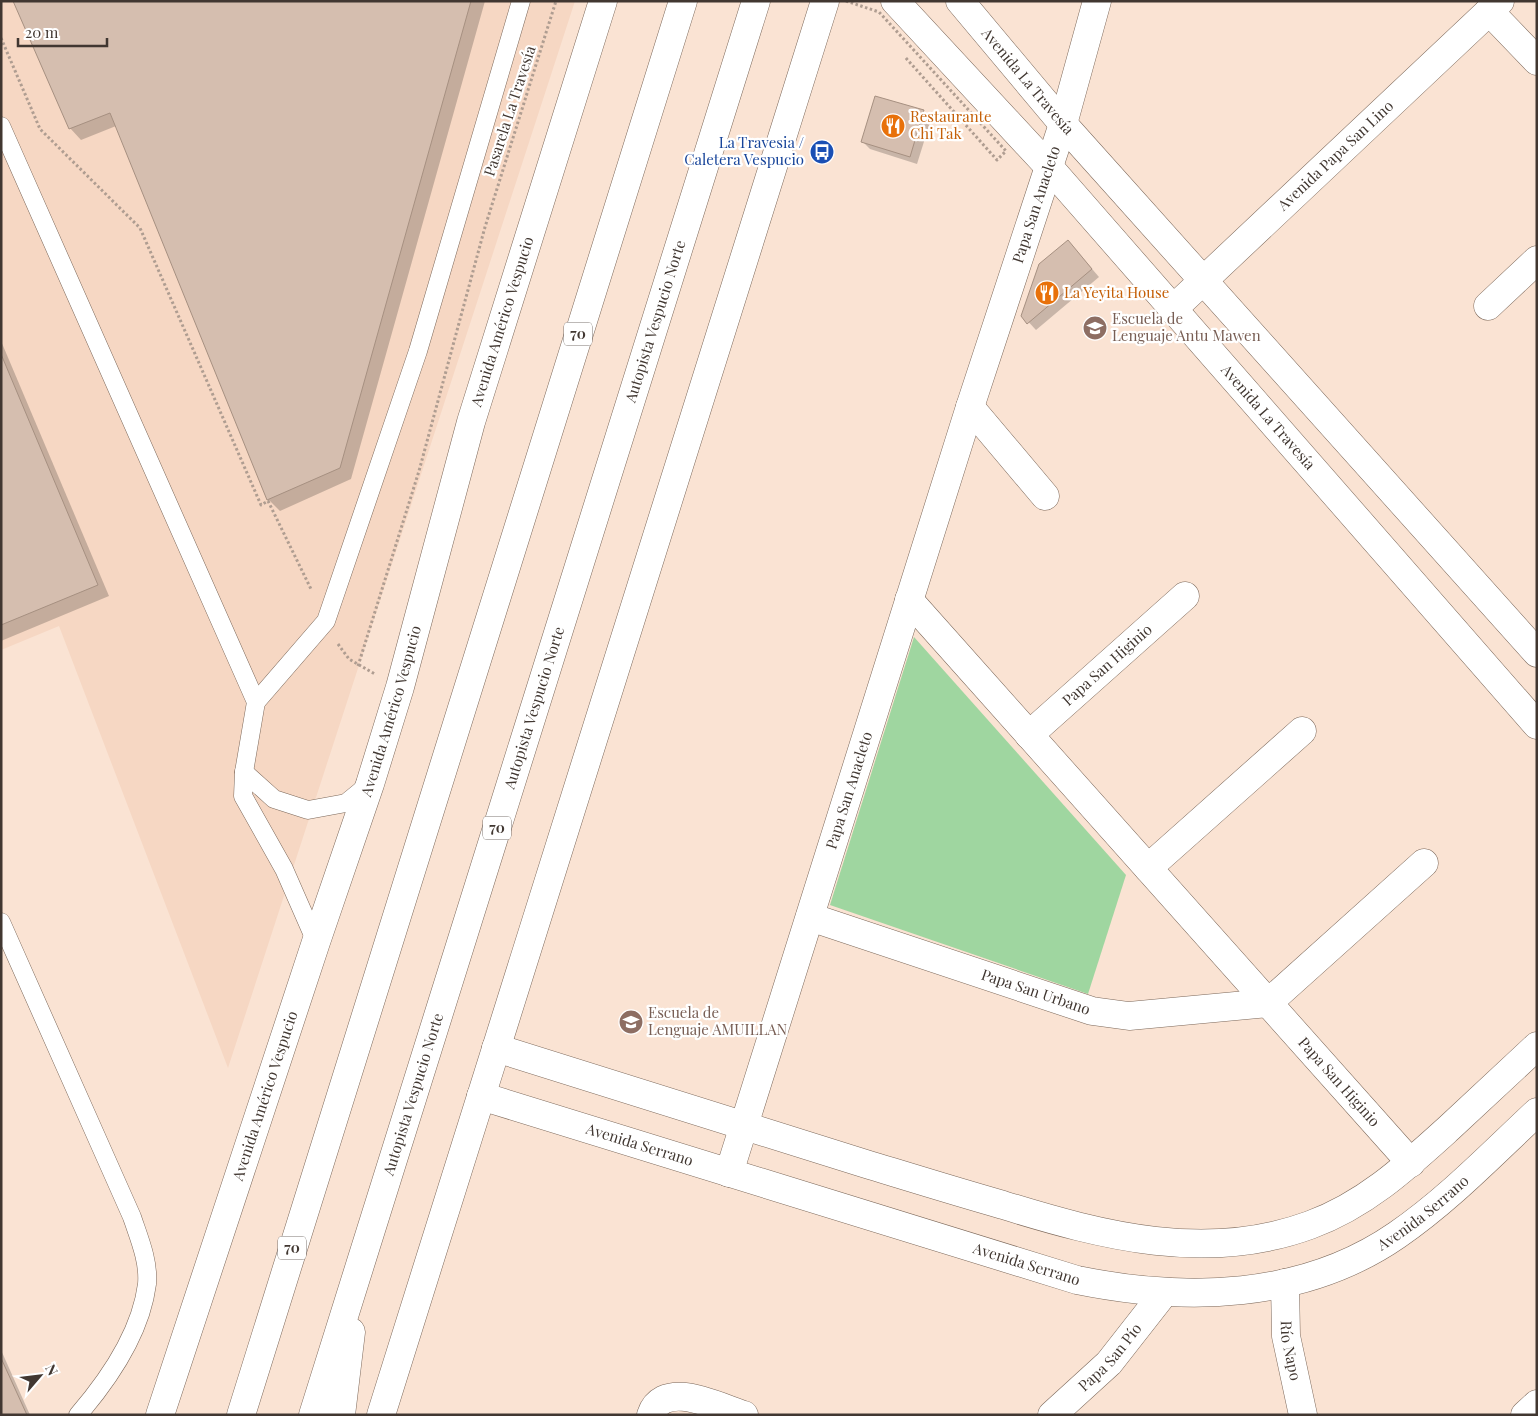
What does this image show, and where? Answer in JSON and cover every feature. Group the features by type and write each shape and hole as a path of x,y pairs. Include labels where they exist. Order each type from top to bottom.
{"main road":[{"name":"Avenida Américo Vespucio","path":"160,1415 370,784 400,687 471,422 603,1"},
{"name":"70","path":"241,1415 683,1"},
{"name":"Autopista Vespucio Norte","path":"313,1415 756,1"},
{"path":"381,1415 825,1"},
{"name":"Avenida La Travesía","path":"895,1 1048,166 1537,725"},
{"name":"Avenida La Travesía","path":"960,1 1063,124 1537,653"},
{"name":"Papa San Anacleto","path":"729,1173 970,407 1063,124 1097,1"},
{"path":"1494,6 1537,61"},
{"name":"Avenida Papa San Lino","path":"1172,310 1494,6"},
{"path":"1488,306 1537,260"},
{"path":"970,407 1044,496"},
{"name":"Papa San Higinio","path":"1029,735 1185,596"},
{"name":"Papa San Higinio","path":"909,600 1411,1163"},
{"path":"1148,868 1302,731"},
{"path":"1268,1003 1424,863"},
{"name":"Papa San Urbano","path":"810,917 1092,1011 1113,1015 1155,1015 1268,1003"},
{"path":"496,1048 743,1127 1076,1227 1148,1242 1189,1244 1250,1241 1310,1225 1366,1197 1411,1163 1537,1046"},
{"name":"Avenida Serrano","path":"481,1096 1076,1280 1120,1289 1163,1294 1220,1293 1285,1283 1342,1265 1396,1236 1445,1197 1537,1112"},
{"name":"Río Napo","path":"1285,1283 1286,1336 1303,1415"},
{"path":"341,1415 351,1339 353,1288"},
{"name":"Papa San Pío","path":"1052,1415 1109,1363 1163,1294"},
{"path":"651,1415 653,1408 664,1398 677,1395 744,1415"},
{"path":"1525,1415 1537,1404"}],"lane":[{"path":"316,942 284,869 243,796 244,772 256,702 326,621 418,351 521,1"},
{"path":"1,126 256,702"},
{"path":"244,772 274,798 308,810 346,802 370,784"},
{"path":"1,922 132,1217 145,1255 147,1283 140,1312 126,1344 103,1386 78,1415"}],"path":[{"name":"Pasarela La Travesía","path":"358,666 419,472 485,227 556,1"},
{"path":"846,1 879,12 1006,151 997,160 905,57"},
{"path":"1,38 40,129 140,228 261,504 268,501 336,643 349,659 358,666 400,687"}],"shaded area":[{"path":"1,1 575,1 228,1068 59,626 1,650"}],"green space":[{"path":"914,637 1126,875 1088,994 830,905"}],"building":[{"path":"13,1 471,1 340,468 267,500 110,113 69,129"},
{"name":"Restaurante Chi Tak","path":"875,96 924,110 910,157 861,142"},
{"name":"La Yeyita House","path":"1068,240 1092,269 1027,324 1021,316 1039,264"},
{"path":"1,354 98,585 1,625"},
{"path":"1,1358 27,1415 1,1415"}],"place":[{"name":"Restaurante Chi Tak","path":"893,126"},
{"name":"La Travesia / Caletera Vespucio","path":"822,152"},
{"name":"La Yeyita House","path":"1047,293"},
{"name":"Escuela de Lenguaje Antu Mawen","path":"1095,328"},
{"name":"Escuela de Lenguaje AMUILLAN","path":"631,1022"}]}
